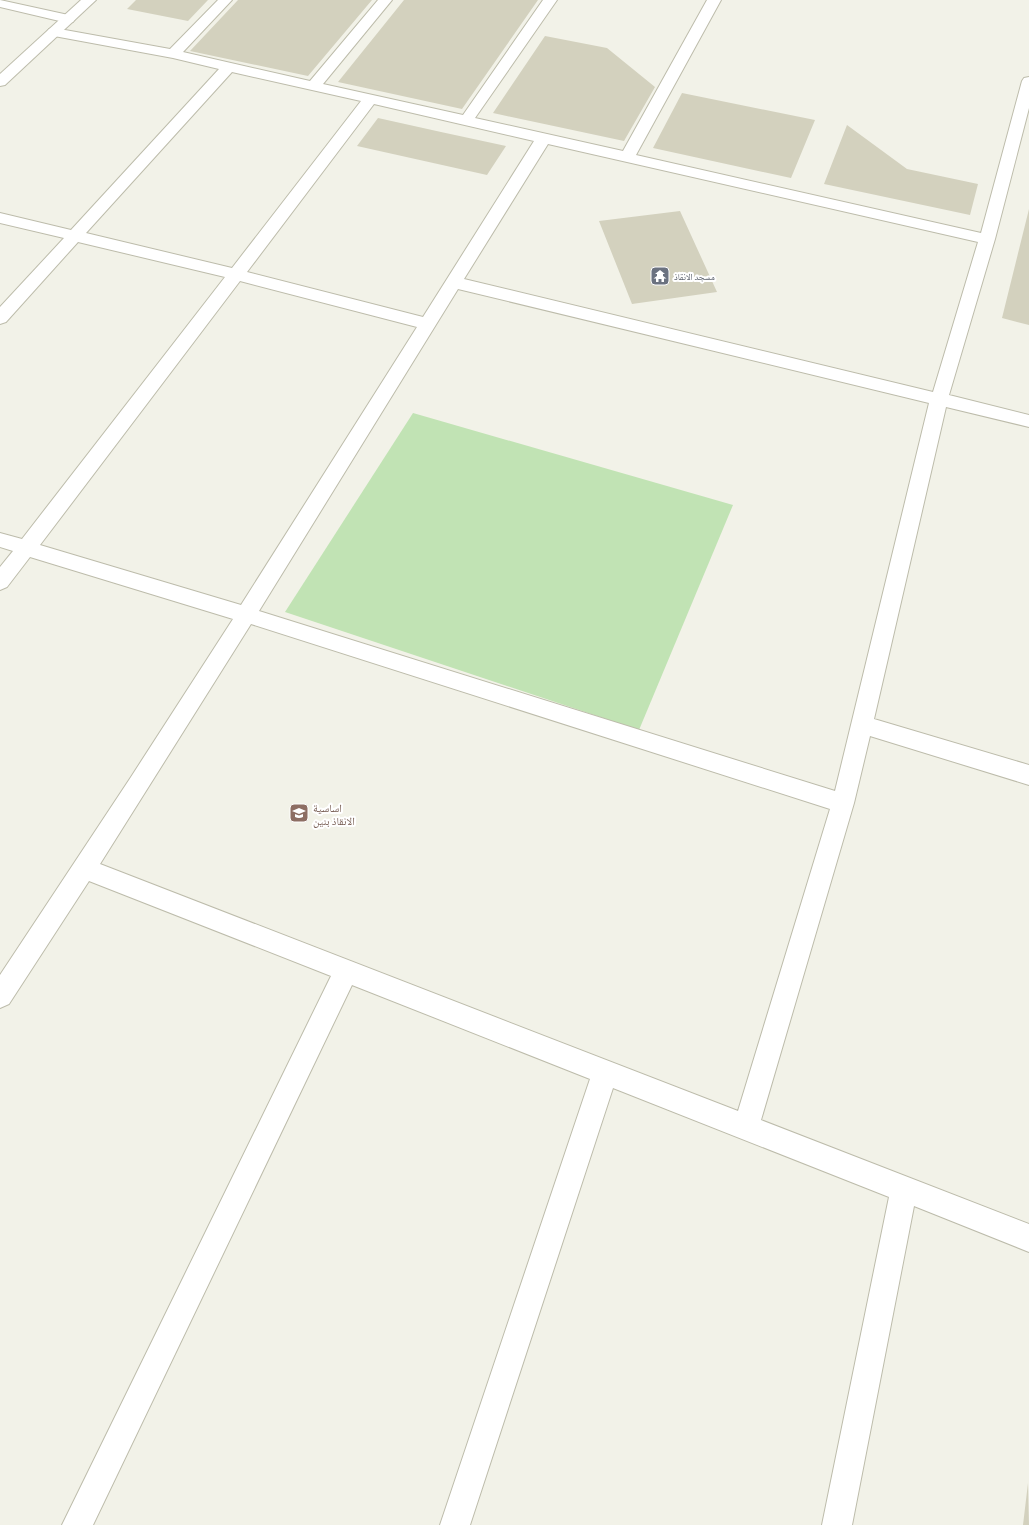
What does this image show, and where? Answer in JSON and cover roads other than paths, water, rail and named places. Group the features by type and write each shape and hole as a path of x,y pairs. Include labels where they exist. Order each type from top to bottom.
{"street":[{"path":"0,82 88,0"},
{"path":"173,54 225,0"},
{"path":"313,86 385,0"},
{"path":"466,121 550,0"},
{"path":"627,157 714,0"},
{"path":"0,3 68,19"},
{"path":"54,32 173,54 987,239"},
{"path":"0,318 228,67"},
{"path":"746,1127 843,803 939,400 987,239 1029,80"},
{"path":"0,582 370,99"},
{"path":"0,996 85,869 247,615 543,139"},
{"path":"0,218 236,274 428,324"},
{"path":"453,282 1029,421"},
{"path":"0,540 247,615 843,803"},
{"path":"862,724 1029,775"},
{"path":"85,869 1029,1238"},
{"path":"77,1525 346,971"},
{"path":"455,1525 605,1072"},
{"path":"837,1525 904,1189"}],"place":[{"name":"مسجد الانقاذ","path":"660,276"},
{"name":"اساسية الانقاذ بنين","path":"299,813"}]}
